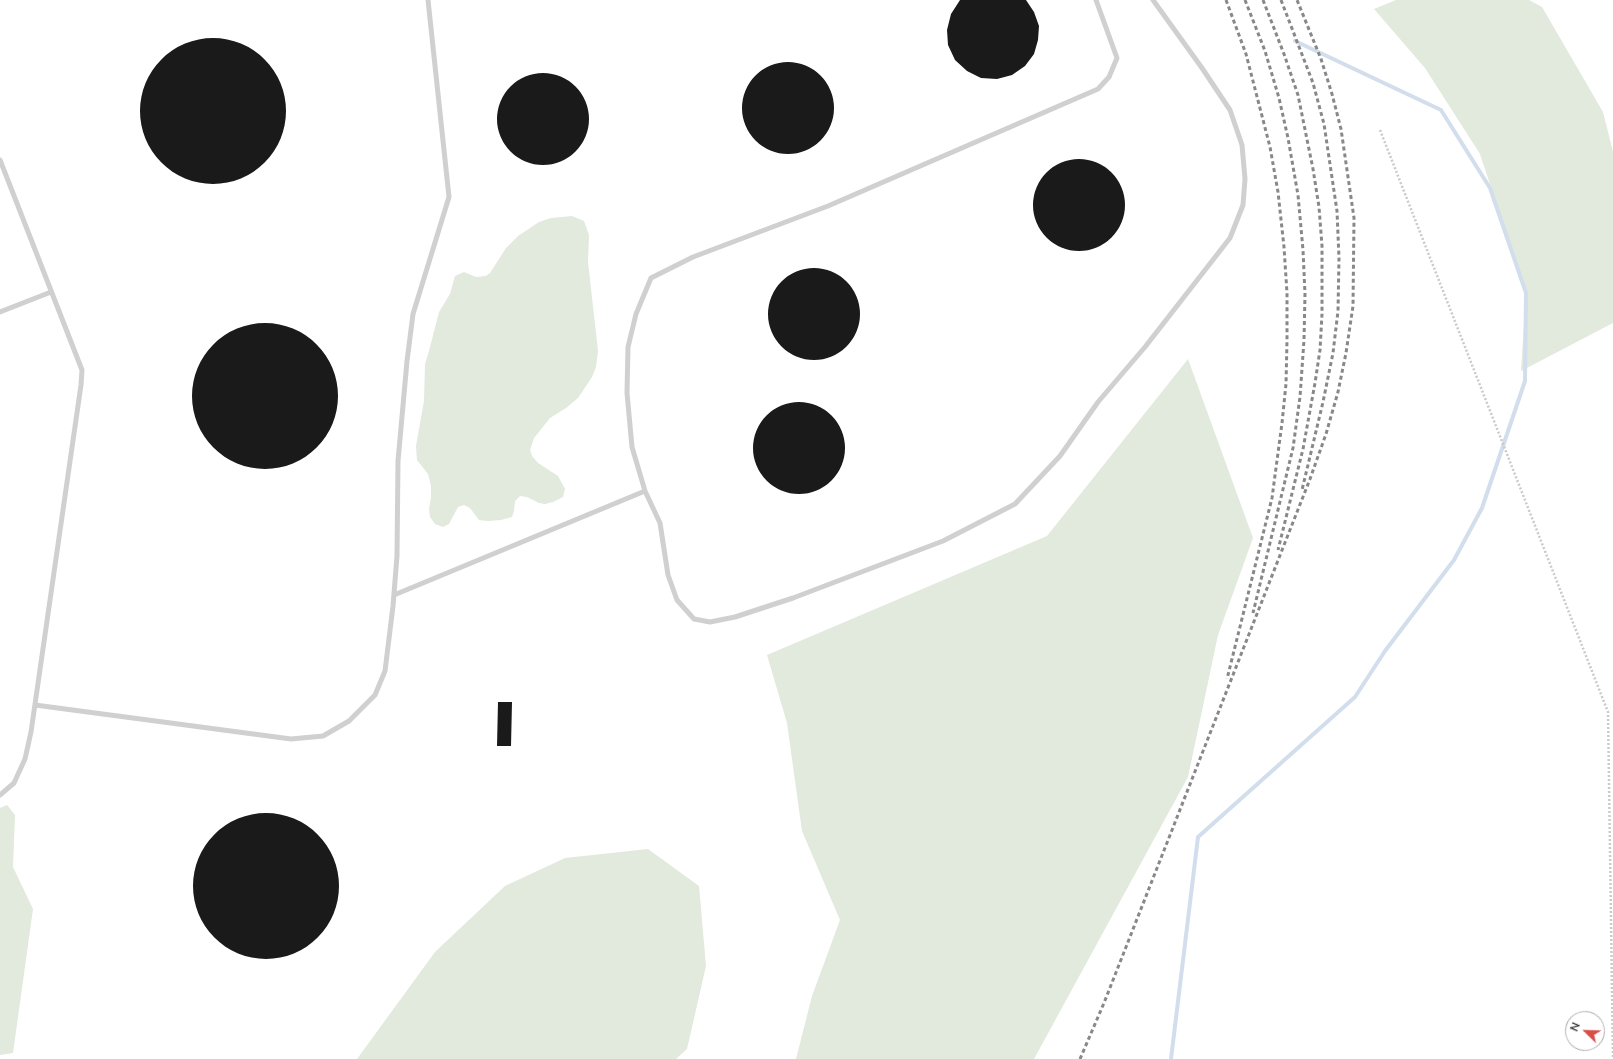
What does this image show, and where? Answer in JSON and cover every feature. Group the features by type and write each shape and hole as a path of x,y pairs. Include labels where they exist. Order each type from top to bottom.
{"lane":[{"path":"35,705 291,739 323,736 349,721 375,695 385,671 394,595 397,556 398,461 413,314 449,197 428,0"},
{"path":"1096,0 1116,58 1109,77 1098,89 828,206 693,257 651,278 636,314 628,347 627,393 632,447 645,491 660,523 668,575 676,600 694,619 710,622 735,617 794,598 943,541 1015,504 1060,456 1098,402 1145,347 1226,244 1230,238 1243,205 1246,179 1242,145 1230,110 1153,0"},
{"path":"0,160 82,370 35,705 25,759 14,783 0,795"},
{"path":"0,312 51,292"},
{"path":"394,595 645,491"}],"path":[{"path":"1380,130 1608,712 1613,1059"}],"shaded area":[{"path":"1396,0 1529,0 1542,7 1603,112 1613,152 1613,323 1521,371 1526,293 1480,154 1425,68 1374,9"},
{"path":"572,216 584,221 589,235 588,262 598,351 596,367 592,377 578,398 550,418 534,438 530,450 532,456 538,463 558,476 565,489 563,497 545,504 520,496 515,501 512,517 501,520 479,520 470,508 464,505 458,507 449,524 443,527 435,524 430,517 429,509 431,486 428,474 417,460 416,446 424,401 425,364 439,312 450,294 455,276 464,272 476,277 486,276 490,273 506,248 518,236 539,222 551,218"},
{"path":"1188,359 1253,538 1218,635 1188,777 1034,1059 796,1059 812,996 840,920 802,831 787,723 767,655 1047,536"},
{"path":"7,805 15,815 13,867 33,909 13,1053 0,1055 0,808"},
{"path":"648,849 699,886 706,966 687,1049 676,1059 357,1059 435,952 505,886 565,858"}],"building":[{"path":"960,0 1026,0 1034,12 1039,26 1038,40 1034,54 1025,66 1012,75 997,79 981,78 967,71 955,60 948,45 947,30 951,14"},
{"path":"206,38 220,38 241,43 254,50 265,59 274,70 281,83 285,97 285,125 281,139 274,152 265,163 254,172 241,179 220,184 206,184 185,179 172,172 156,157 145,139 140,118 140,104 145,83 152,70 167,54 185,43"},
{"path":"788,62 806,66 820,76 830,90 834,108 830,126 820,140 806,150 788,154 770,150 756,140 746,126 742,108 746,90 756,76 770,66"},
{"path":"543,73 560,77 575,87 585,102 589,119 585,136 575,151 560,161 543,165 526,161 511,151 501,136 497,119 501,102 511,87 526,77"},
{"path":"1079,159 1097,162 1112,172 1122,187 1125,205 1122,223 1112,238 1097,248 1079,251 1061,248 1046,238 1036,223 1033,205 1036,187 1046,172 1061,162"},
{"path":"814,268 832,271 847,281 857,296 860,314 857,332 847,347 832,357 814,360 796,357 781,347 771,332 768,314 771,296 781,281 796,271"},
{"path":"258,323 272,323 300,331 317,344 330,361 333,368 337,382 337,410 333,424 326,437 317,448 300,461 293,464 272,469 258,469 230,461 213,448 208,442 197,424 192,403 192,389 200,361 213,344 219,339 237,328"},
{"path":"799,402 817,405 832,415 842,430 845,448 842,466 832,481 817,491 799,494 781,491 766,481 756,466 753,448 756,430 766,415 781,405"},
{"path":"498,702 512,702 511,746 497,746"},
{"path":"259,813 273,813 301,821 318,834 331,851 334,858 338,872 338,900 334,914 327,927 318,938 301,951 294,954 273,959 259,959 231,951 214,938 209,932 198,914 193,893 193,879 201,851 214,834 220,829 238,818"}],"waterway":[{"path":"1171,1059 1198,837 1355,697 1385,651 1454,560 1482,508 1525,381 1526,293 1490,188 1441,110 1295,41"}],"railway":[{"path":"1226,0 1246,54 1270,147 1278,192 1287,293 1286,384 1272,498 1227,679"},
{"path":"1245,0 1265,51 1279,98 1288,138 1298,195 1305,294 1304,340 1300,397 1293,448 1253,613"},
{"path":"1263,0 1298,95 1313,169 1319,207 1322,246 1322,314 1320,350 1303,449 1278,550"},
{"path":"1281,0 1313,83 1324,124 1337,211 1339,258 1338,311 1333,353 1302,490"},
{"path":"1080,1059 1104,1003 1310,479 1326,434 1338,392 1346,353 1353,306 1354,218 1341,129 1332,94 1321,59 1297,0"}]}
